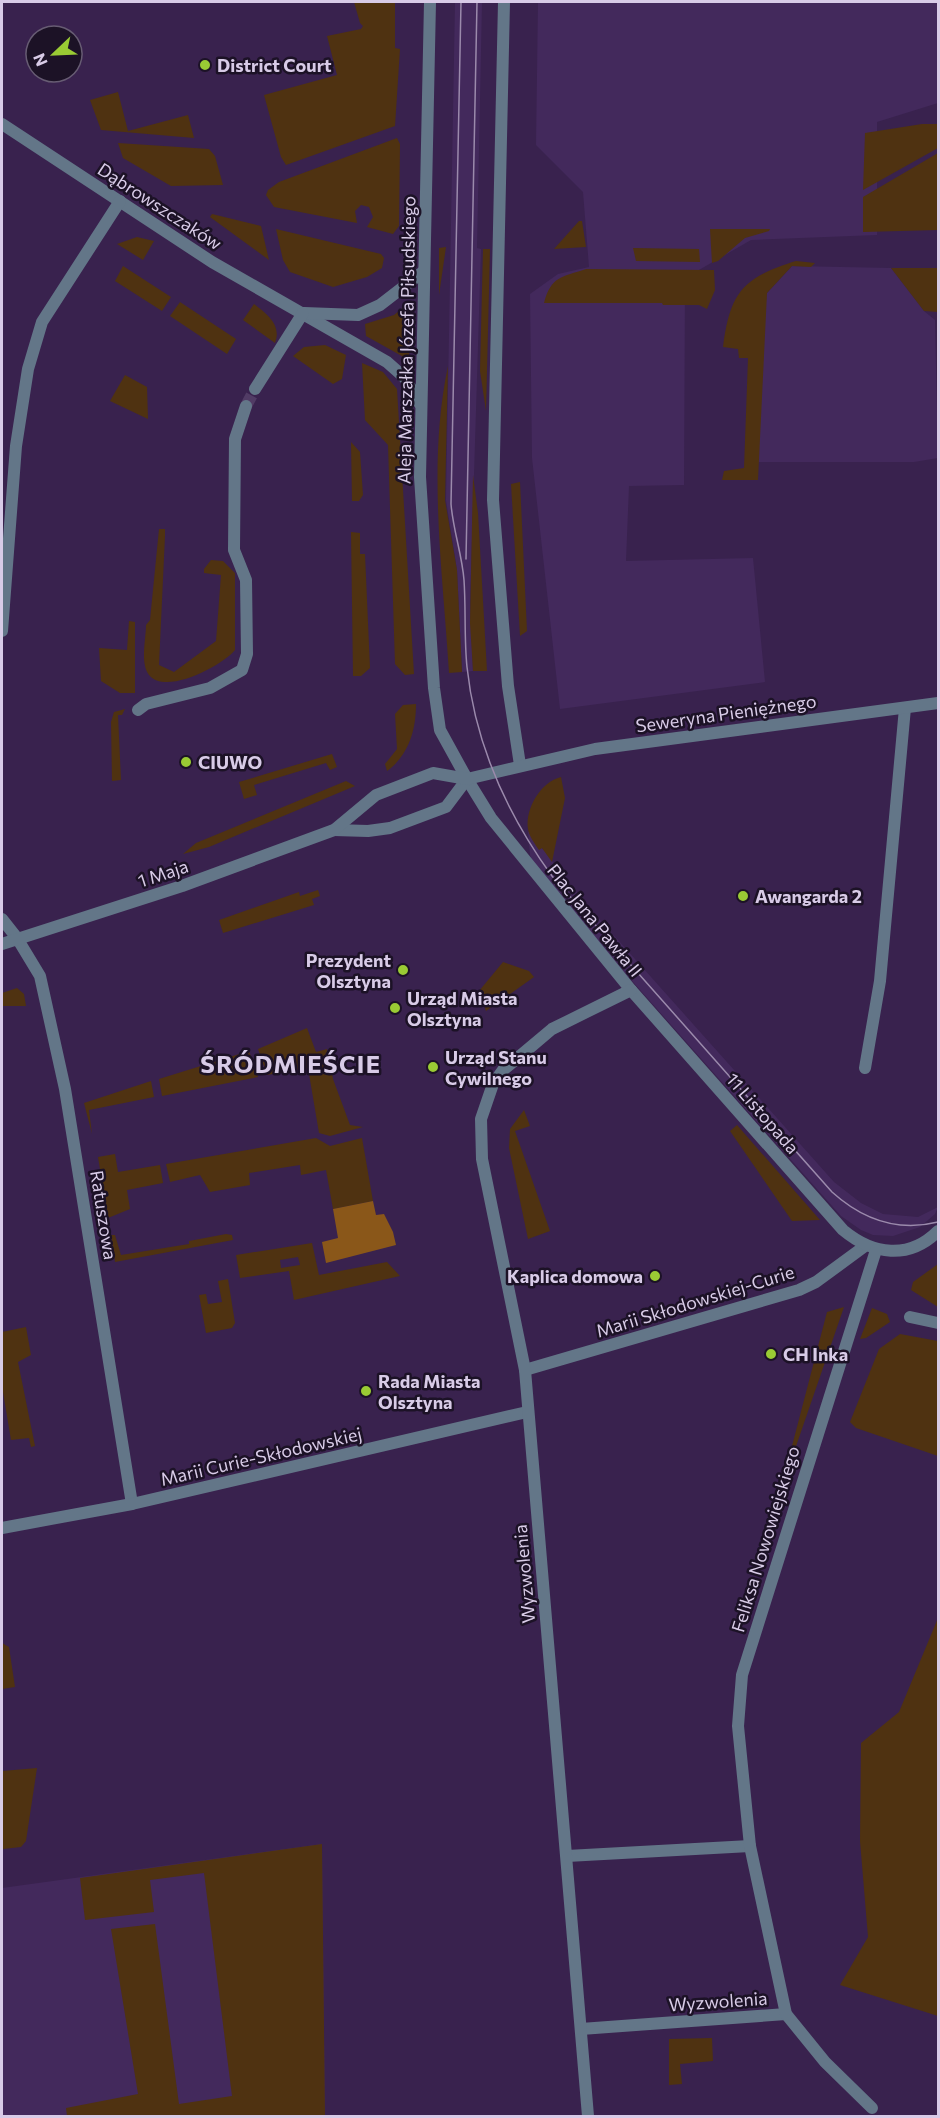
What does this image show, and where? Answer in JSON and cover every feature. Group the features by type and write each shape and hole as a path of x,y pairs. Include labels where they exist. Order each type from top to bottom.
{"street":[{"name":"Aleja Marszałka Józefa Piłsudskiego","path":"430,2 420,477 434,688 440,730 467,779"},
{"path":"467,779 520,765 508,686 493,500 504,2"},
{"name":"Dąbrowszczaków","path":"2,123 212,262 387,362 405,378 420,404"},
{"path":"2,631 7,476 28,369 42,322 120,201"},
{"name":"Dąbrowszczaków","path":"303,313 358,315 380,305 424,271"},
{"path":"255,389 303,313"},
{"path":"138,710 146,704 210,688 242,670 247,654 246,580 234,550 235,439 246,406"},
{"name":"Seweryna Pieniężnego","path":"520,765 595,749 939,703"},
{"path":"865,1068 880,981 905,708"},
{"name":"1 Maja","path":"2,944 182,886 334,830 376,795 433,773 467,779 446,807 390,828 368,831 334,830"},
{"name":"Plac Jana Pawła II","path":"467,779 491,818 631,990 552,1029 503,1070 493,1084 481,1119"},
{"name":"Ratuszowa","path":"2,919 17,938 40,976 65,1089 132,1504"},
{"name":"11 Listopada","path":"631,990 833,1219 871,1248"},
{"name":"Wyzwolenia","path":"481,1119 482,1159 525,1370 588,2116"},
{"path":"871,1248 887,1252 910,1249 932,1238 939,1231"},
{"name":"Marii Skłodowskiej-Curie","path":"525,1370 799,1290 871,1248"},
{"name":"Feliksa Nowowiejskiego","path":"871,1248 742,1675 738,1726 750,1846 786,2014 825,2062 872,2108"},
{"path":"910,1317 939,1323"},
{"name":"Marii Curie-Skłodowskiej","path":"2,1528 132,1504 527,1412"},
{"path":"567,1856 750,1846"},
{"name":"Wyzwolenia","path":"581,2029 786,2014"}],"shaded area":[{"path":"354,2 395,2 395,48 400,49 395,126 286,165 281,157 264,95 337,75 327,36 361,29 363,26"},
{"path":"455,2 482,2 477,248 481,249 470,604 473,671 462,672 457,570 446,500"},
{"path":"538,2 938,2 938,103 877,122 877,235 751,240 685,278 684,485 629,486 626,561 753,558 765,682 560,709 532,458 530,294 558,274 589,267 583,192 536,145"},
{"path":"118,92 128,131 188,115 194,138 101,130 90,100"},
{"path":"922,124 938,124 938,148 863,190 865,133"},
{"path":"397,138 400,144 399,226 393,234 367,227 373,217 369,207 361,205 355,211 357,223 274,207 266,195 268,190 279,182"},
{"path":"118,143 209,149 215,156 223,185 171,186 123,158"},
{"path":"938,153 938,230 863,232 863,197"},
{"path":"212,214 261,226 269,260 210,217"},
{"path":"579,221 582,221 586,247 554,249"},
{"path":"276,229 381,254 384,258 382,268 367,277 333,287 290,272 283,260"},
{"path":"710,229 770,229 745,238 718,261 712,263"},
{"path":"137,237 154,241 143,260 117,244"},
{"path":"446,247 439,295 439,248"},
{"path":"633,248 699,249 700,262 636,261"},
{"path":"483,249 490,249 486,411 480,371"},
{"path":"796,261 815,263 811,267 792,266 767,293 758,480 722,480 724,471 744,468 748,358 739,358 738,349 723,347 730,312 735,299 752,280"},
{"path":"123,266 171,297 162,311 115,281"},
{"path":"792,266 891,268 924,311 935,320 938,458 914,462 746,462 767,293"},
{"path":"891,268 938,268 938,312 924,311"},
{"path":"586,269 714,270 715,290 707,309 699,305 663,305 662,303 544,303 554,282"},
{"path":"411,301 409,360 366,336 365,324 394,315"},
{"path":"180,302 236,339 227,354 170,316"},
{"path":"254,304 275,325 277,337 275,343 243,320"},
{"path":"325,345 346,355 342,379 333,384 293,356 304,347"},
{"path":"362,363 383,372 397,389 414,674 405,675 395,664 388,445 365,420"},
{"path":"448,366 445,500 457,570 462,672 449,673 438,519 438,442"},
{"path":"125,375 147,387 148,419 110,401"},
{"path":"351,442 360,452 363,495 359,501 352,501"},
{"path":"473,475 478,513 487,671 473,671 470,623"},
{"path":"520,482 527,631 520,636 511,484"},
{"path":"159,529 165,529 165,536 159,665 174,672 216,641 221,575 204,573 204,569 211,560 223,561 235,573 235,650 207,670 181,680 168,682 157,681 149,675 144,658 146,625 150,620"},
{"path":"351,532 360,533 360,554 365,554 370,668 361,676 353,676"},
{"path":"129,621 135,622 135,693 120,693 101,681 99,648 127,650"},
{"path":"416,704 415,723 410,741 395,765 387,771 385,764 397,749 395,714 403,705"},
{"path":"125,709 122,715 118,715 121,780 112,781 111,722 114,712"},
{"path":"332,754 337,767 330,770 326,763 254,785 257,795 244,799 239,782"},
{"path":"561,777 565,798 552,862 542,848 539,850 532,840 528,821 532,805 541,790"},
{"path":"346,781 355,786 209,847 183,854 196,843"},
{"path":"528,831 539,849 542,848 585,903 834,1182 861,1203 883,1214 918,1217 938,1207 935,1214 920,1227 893,1236 873,1235 861,1230 841,1216 553,892 534,867 530,855"},
{"path":"318,890 320,896 312,899 314,905 223,933 219,920 299,892 300,896"},
{"path":"503,962 529,971 534,977 486,1011 479,991"},
{"path":"17,988 24,994 26,1006 2,1006 2,993"},
{"path":"307,1028 316,1052 327,1049 333,1079 350,1125 363,1127 330,1136 319,1133 308,1068 267,1075 258,1049"},
{"path":"249,1051 258,1077 162,1096 159,1079"},
{"path":"151,1081 154,1097 89,1110 92,1134 84,1103"},
{"path":"524,1110 530,1126 515,1131 550,1231 528,1239 509,1148 510,1129"},
{"path":"737,1125 820,1220 792,1221 730,1131"},
{"path":"316,1138 330,1146 362,1138 373,1201 333,1209 326,1170 301,1175 300,1165 249,1173 250,1185 210,1192 200,1175 170,1182 166,1164"},
{"path":"115,1154 118,1172 160,1165 163,1183 127,1190 130,1209 108,1218 98,1157"},
{"path":"373,1201 376,1215 384,1214 393,1232 396,1245 326,1263 322,1242 338,1238 333,1209"},
{"path":"226,1234 232,1235 233,1240 115,1262 111,1235 115,1235 121,1255 189,1244 189,1241"},
{"path":"312,1243 319,1275 387,1262 400,1276 294,1300 289,1271 240,1278 236,1255","holes":["298,1257 300,1265 281,1268 280,1260"]},
{"path":"938,1264 938,1307 911,1290 913,1282"},
{"path":"228,1279 235,1323 232,1328 206,1333 199,1295 206,1294 208,1304 222,1302 218,1281"},
{"path":"844,1307 793,1455 792,1446 827,1312"},
{"path":"872,1308 887,1314 890,1322 866,1338 860,1339"},
{"path":"26,1327 31,1355 18,1362 35,1446 31,1447 29,1438 11,1440 2,1386 2,1332"},
{"path":"900,1334 938,1341 938,1456 856,1428 850,1422 879,1349"},
{"path":"938,1618 938,2016 840,1985 868,1937 860,1841 861,1743 899,1712"},
{"path":"2,1643 9,1647 15,1687 2,1689"},
{"path":"37,1768 26,1841 21,1847 3,1849 2,1771"},
{"path":"322,1844 325,2116 2,2116 2,1888"},
{"path":"322,1844 325,2116 67,2116 66,2108 138,2094 111,1929 155,1924 179,2104 232,2096 204,1873 150,1880 154,1912 85,1920 80,1878"},
{"path":"712,2038 713,2061 680,2064 682,2084 669,2085 669,2039"}],"tunnel":[{"path":"246,406 255,389"}],"tram line":[{"path":"461,2 451,504 464,580 466,656 471,695 477,723 496,777 521,828 552,876 832,1192 856,1210 882,1221 909,1225 938,1222"},
{"path":"466,559 477,2"}],"place":[{"name":"District Court","path":"205,65"},
{"name":"CIUWO","path":"186,762"},
{"name":"Awangarda 2","path":"743,896"},
{"name":"Prezydent Olsztyna","path":"403,970"},
{"name":"Urząd Miasta Olsztyna","path":"395,1008"},
{"name":"Urząd Stanu Cywilnego","path":"433,1067"},
{"name":"Kaplica domowa","path":"655,1276"},
{"name":"CH Inka","path":"771,1354"},
{"name":"Rada Miasta Olsztyna","path":"366,1391"}],"district":[{"name":"ŚRÓDMIEŚCIE","path":"291,1063"}]}
